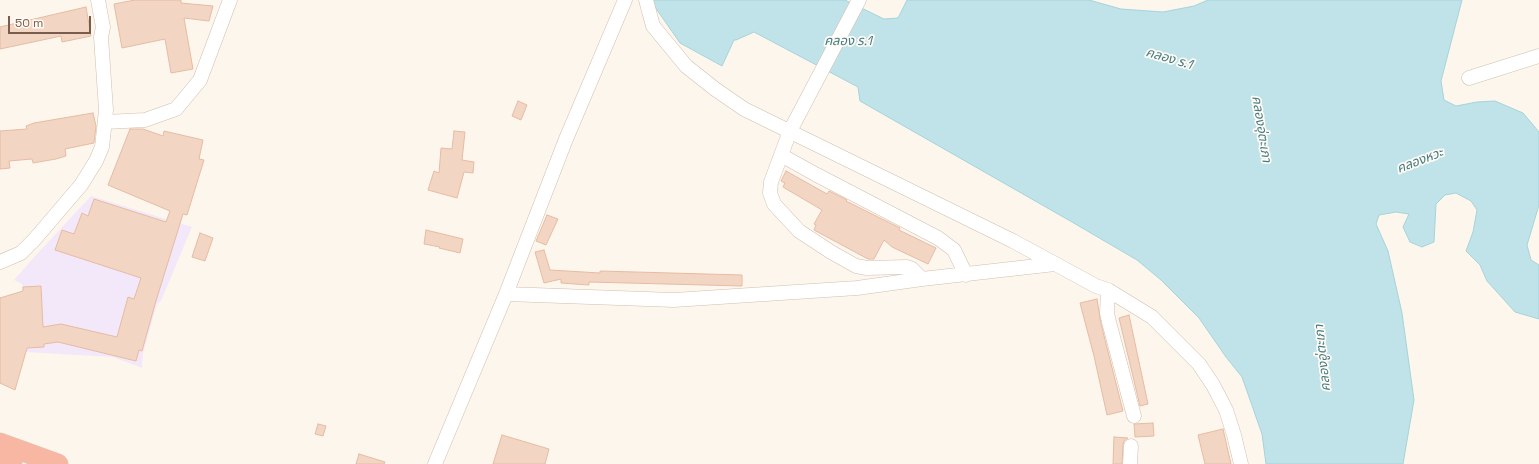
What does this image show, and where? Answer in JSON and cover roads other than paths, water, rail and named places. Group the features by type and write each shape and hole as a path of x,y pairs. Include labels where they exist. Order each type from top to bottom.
{"highway":[{"path":"0,443 58,464"},
{"path":"0,460 12,464"}],"street":[{"path":"0,262 21,253 44,229 81,185 96,161 102,147 106,110 101,37 103,27 98,0"},
{"path":"105,122 145,120 176,109 200,80 230,0"},
{"path":"435,464 506,294 566,139 625,0"},
{"path":"646,0 653,26 686,66 715,89 744,109 1013,241 1096,286 1108,290 1152,317 1199,364 1213,385 1226,410 1241,464"},
{"path":"857,4 790,131 772,182 770,192 774,204 799,231 831,252 856,266 867,268 907,267 912,269 922,279"},
{"path":"1469,78 1539,56"},
{"path":"781,155 938,238 954,250 966,274"},
{"path":"506,294 674,300 857,288 1055,264"},
{"path":"1108,290 1107,313 1134,416"},
{"path":"1130,464 1131,446"}],"water":[{"path":"653,0 845,0 884,19 898,18 907,0 1089,0 1121,9 1163,12 1194,6 1208,0 1462,0 1441,81 1444,100 1456,106 1477,102 1495,101 1523,113 1539,132 1539,205 1527,245 1531,260 1539,265 1539,319 1515,312 1487,281 1480,265 1466,251 1473,232 1477,210 1471,201 1456,193 1445,195 1436,204 1434,242 1422,247 1410,242 1403,227 1409,214 1396,212 1379,215 1376,224 1388,251 1402,313 1414,400 1403,464 1266,464 1262,434 1242,377 1199,318 1161,280 1137,260 860,101 858,87 754,32 734,40 722,66 680,43 655,7"}],"water label":[{"name":"คลอง ร.1","path":"848,41"},
{"name":"คลอง ร.1","path":"1169,59"},
{"name":"คลองอุ่ตะเภา","path":"1261,129"},
{"name":"คลองหวะ","path":"1420,161"},
{"name":"คลองอู่ตะเภา","path":"1323,358"}]}
